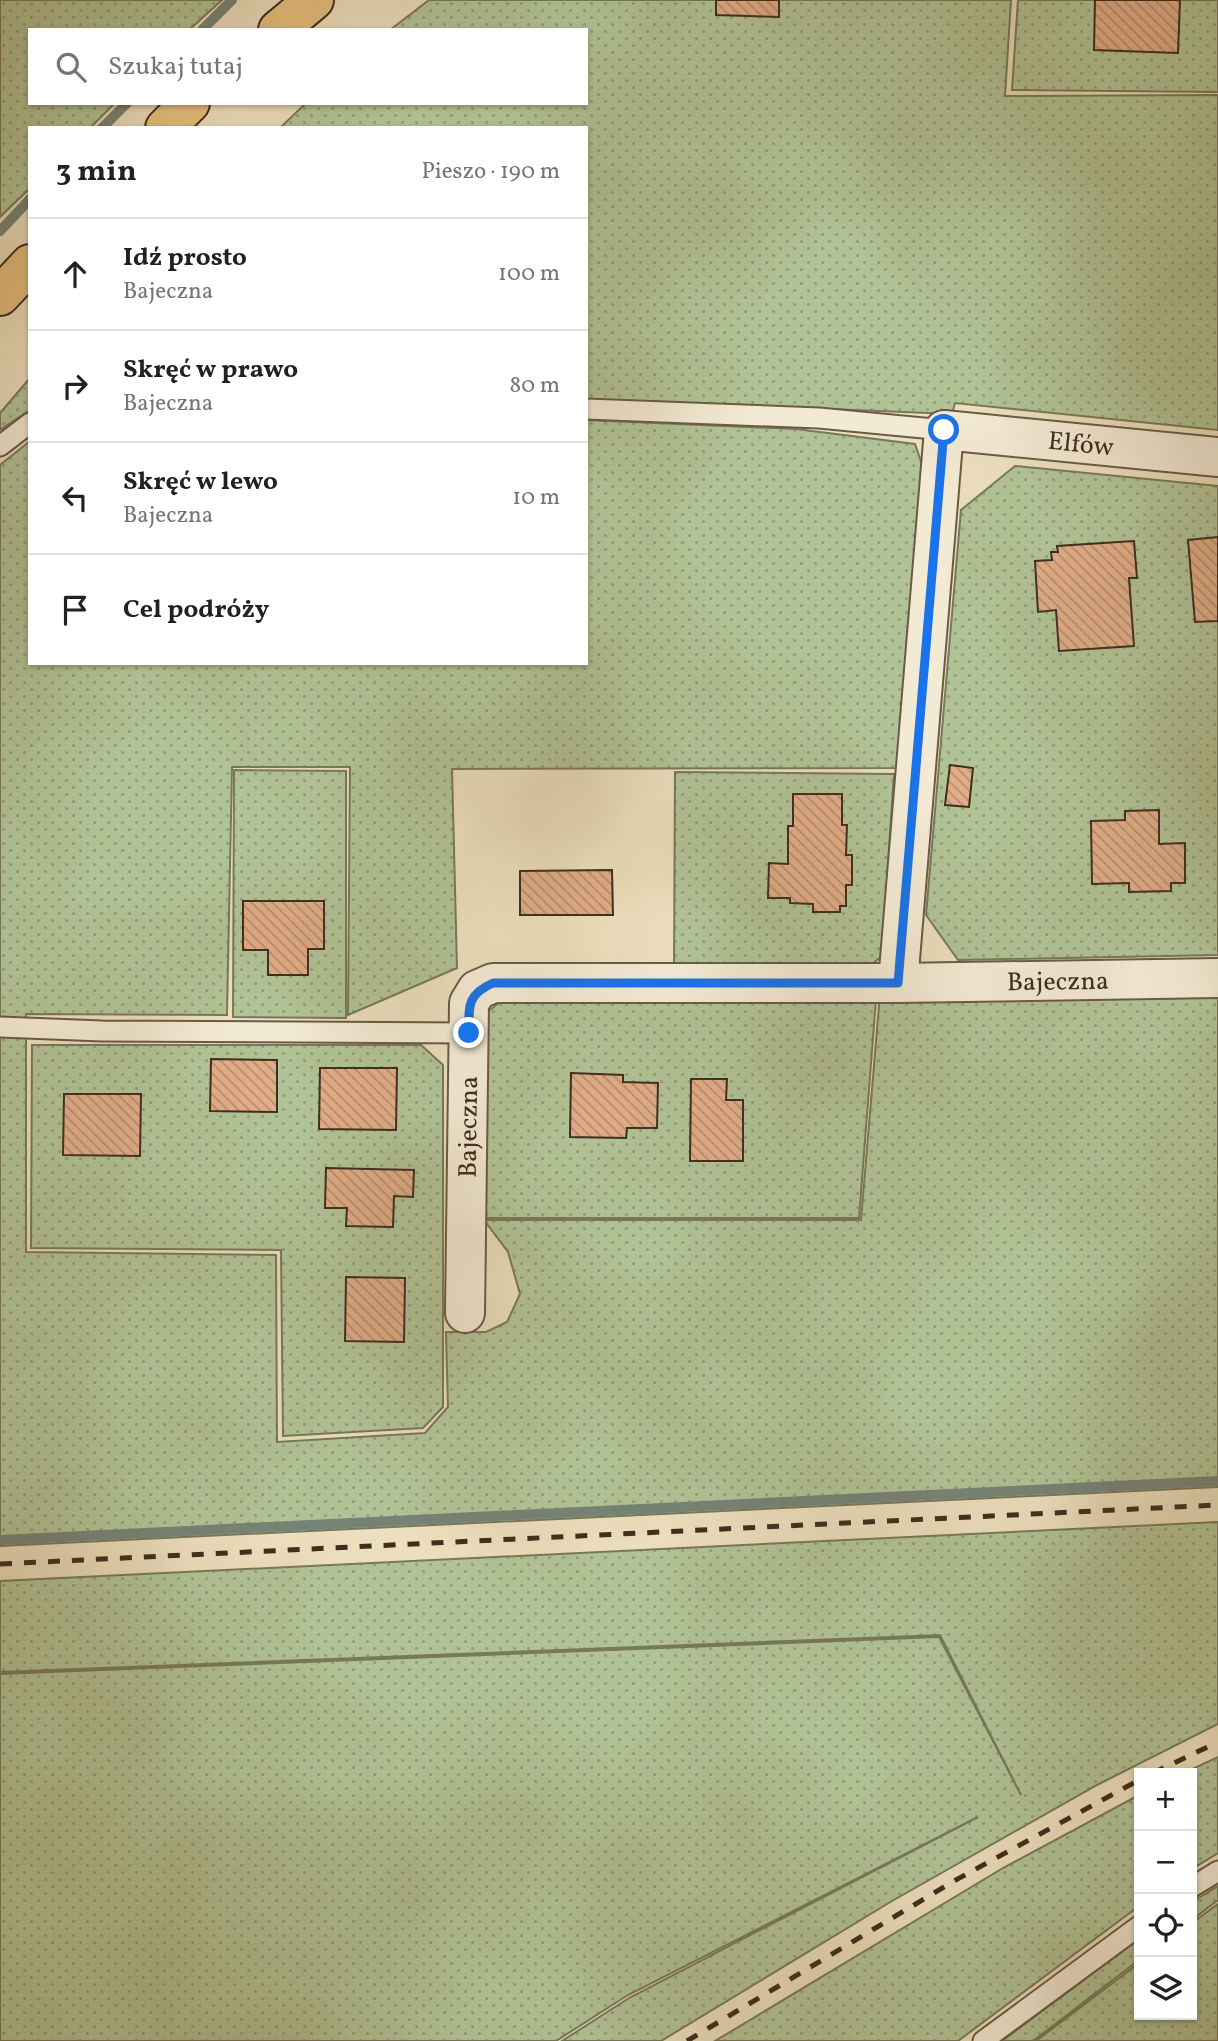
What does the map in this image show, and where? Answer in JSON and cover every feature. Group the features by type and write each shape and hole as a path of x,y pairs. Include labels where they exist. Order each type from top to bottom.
{"main road":[{"path":"267,28 296,0"},
{"path":"280,28 314,0"},
{"path":"167,126 188,105"},
{"path":"0,296 28,266"}],"street":[{"name":"Elfów","path":"944,430 1218,457"},
{"path":"898,983 944,430"},
{"name":"Bajeczna","path":"464,1313 469,1003 477,990 493,983 898,983 1218,978"}],"lane":[{"path":"588,409 819,418 944,430"},
{"path":"0,446 28,425"},
{"path":"0,1027 102,1031 469,1033"},
{"path":"1197,1884 1218,1871"},
{"path":"983,2041 1134,1930"}],"green space":[{"path":"0,0 222,0 191,28 28,28 28,105 113,105 92,126 28,126 28,190 0,217"},
{"path":"429,0 1011,0 1005,96 1218,95 1218,430 955,403 952,414 588,399 588,126 282,126 304,105 588,105 588,28 393,28"},
{"path":"1018,0 1218,0 1218,92 1012,90"},
{"path":"28,380 28,411 0,430 0,413"},
{"path":"588,420 796,429 915,444 927,479 898,768 452,769 457,968 348,1015 350,767 232,767 227,1015 26,1014 26,1252 276,1255 277,1442 425,1433 448,1407 446,1332 486,1332 507,1322 520,1294 508,1252 484,1220 861,1220 880,994 1218,989 1218,1487 0,1546 0,465 28,443 28,665 588,665"},
{"path":"1015,466 1218,486 1218,955 958,960 926,915 961,510"},
{"path":"234,770 346,771 346,1018 233,1017"},
{"path":"675,772 894,774 882,956 867,968 674,968"},
{"path":"876,999 859,1218 484,1218 485,1014 501,1001"},
{"path":"32,1045 421,1045 443,1065 443,1407 423,1428 283,1436 281,1250 31,1248"},
{"path":"1218,1522 1218,1724 1097,1785 892,1901 661,2041 562,2041 629,1998 978,1817 628,1995 556,2041 0,2041 0,1674 939,1637 1021,1795 940,1635 0,1672 0,1581"},
{"path":"1218,1757 1218,1853 1197,1866 1197,1768 1195,1768"},
{"path":"1134,1798 1134,1910 958,2041 715,2041 1003,1868"},
{"path":"1218,1886 1218,1900 1197,1916 1197,1899"},
{"path":"1218,1904 1218,2041 1036,2041 1134,1967 1134,2020 1197,2020 1197,1919"},
{"path":"1134,1943 1134,1964 1033,2041 1002,2041"}],"building":[{"path":"716,0 779,0 779,17 716,15"},
{"path":"1095,0 1180,0 1178,53 1094,50"},
{"path":"1218,537 1218,621 1195,622 1188,540"},
{"path":"1134,541 1137,578 1129,578 1134,646 1059,651 1056,610 1038,612 1035,561 1052,560 1051,552 1058,552 1057,546"},
{"path":"950,765 973,768 969,807 945,805"},
{"path":"793,794 842,794 842,825 847,825 846,855 852,855 852,885 846,885 846,906 840,906 840,912 813,912 813,904 790,903 790,898 768,898 769,863 788,864 788,826 793,826"},
{"path":"1159,810 1159,844 1185,843 1185,883 1171,883 1171,891 1129,892 1129,883 1092,884 1091,821 1125,820 1125,811"},
{"path":"612,870 613,915 520,915 520,871"},
{"path":"243,901 324,901 324,949 308,949 308,975 268,975 268,950 243,950"},
{"path":"211,1059 277,1060 277,1112 210,1111"},
{"path":"320,1068 397,1068 396,1130 319,1129"},
{"path":"571,1073 623,1075 623,1082 658,1083 657,1128 627,1128 626,1138 570,1137"},
{"path":"691,1079 727,1079 726,1100 743,1100 743,1161 690,1161"},
{"path":"64,1094 141,1094 140,1156 63,1155"},
{"path":"326,1168 414,1170 413,1197 394,1196 393,1227 346,1226 347,1208 325,1208"},
{"path":"346,1277 405,1278 404,1342 345,1341"}],"waterway":[{"path":"204,28 232,0"},
{"path":"104,126 125,105"},
{"path":"0,231 28,201"},
{"path":"0,1540 1218,1481"}],"railway":[{"path":"0,1564 1218,1505"},
{"path":"1163,1768 1218,1742"},
{"path":"687,2041 954,1881 1134,1783"}],"route":[{"path":"469,1033 469,1003 477,990 493,983 898,983 944,430"}]}
